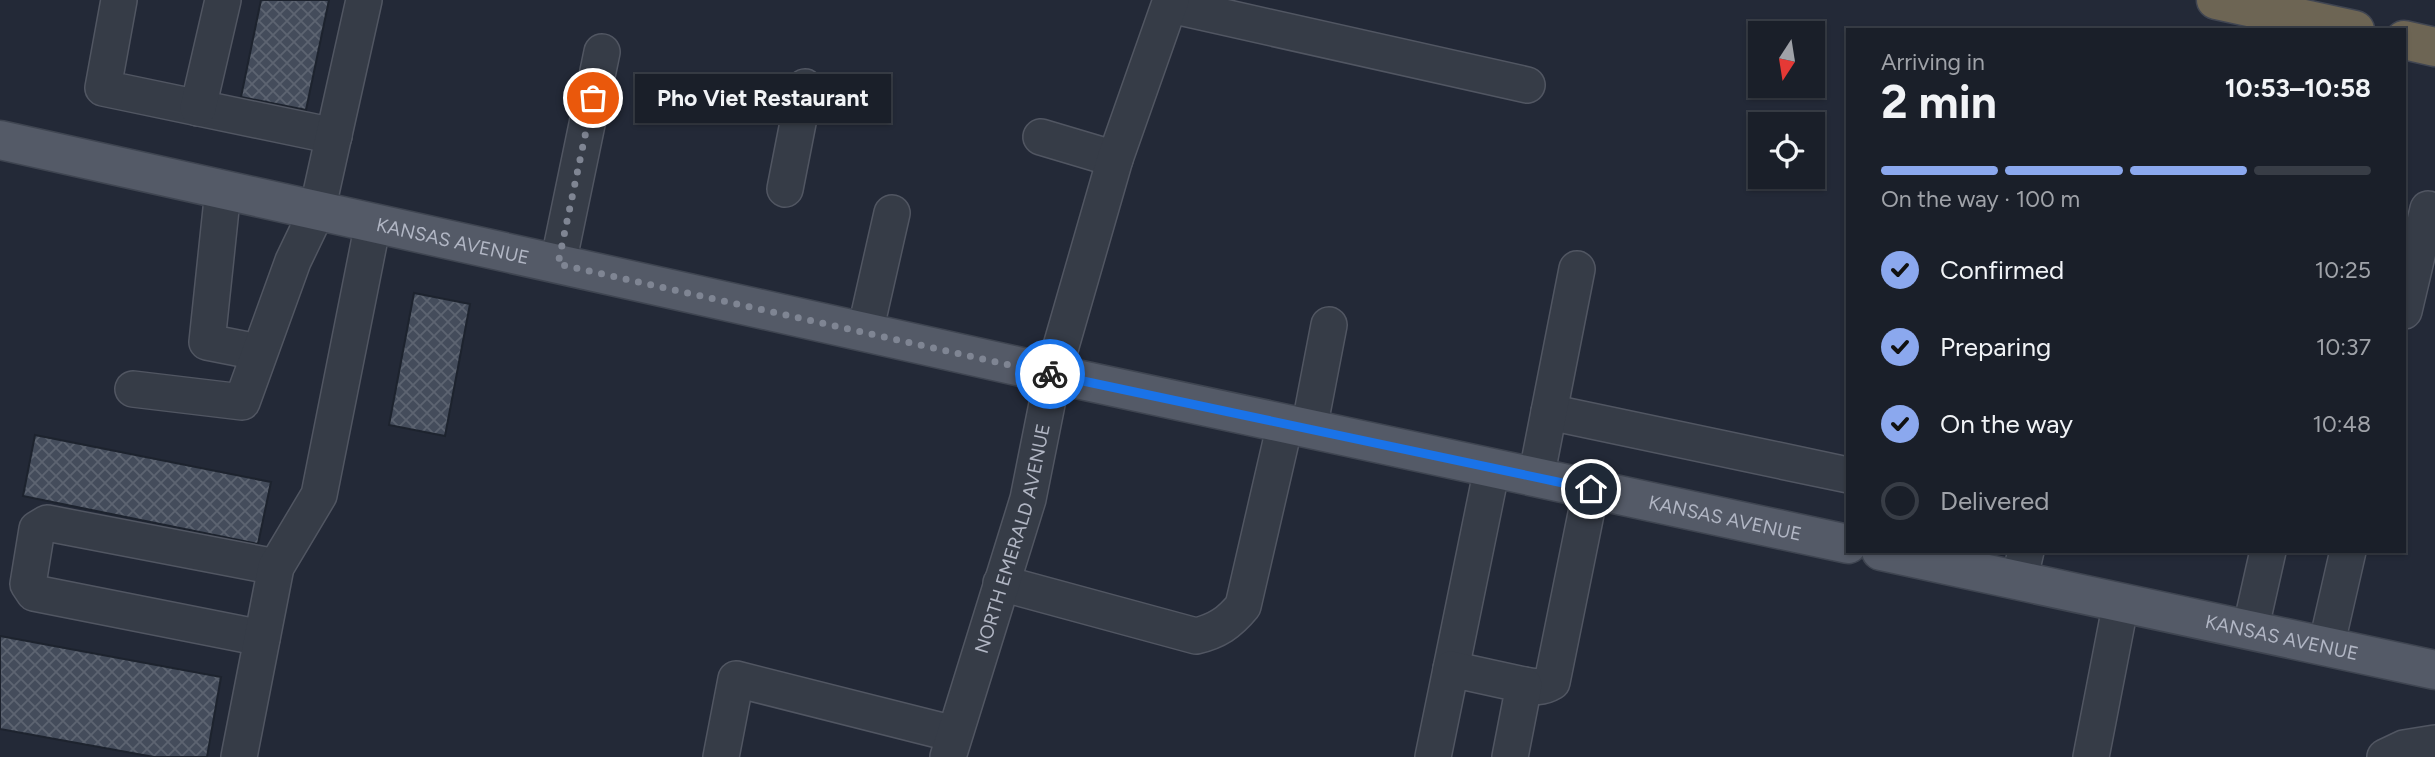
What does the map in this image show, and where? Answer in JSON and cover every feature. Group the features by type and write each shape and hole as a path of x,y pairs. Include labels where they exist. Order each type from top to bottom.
{"highway":[{"path":"2216,0 2346,28"},
{"path":"2406,40 2435,47"}],"main road":[{"name":"KANSAS AVENUE","path":"0,140 1053,374 1846,544"},
{"name":"KANSAS AVENUE","path":"1900,553 2023,566 2121,603 2435,670"}],"street":[{"path":"119,0 103,88 334,136"},
{"path":"198,108 223,0"},
{"path":"133,388 242,402 293,261 317,211 364,0"},
{"path":"1170,3 1527,85"},
{"name":"NORTH EMERALD AVENUE","path":"951,746 1028,499 1053,374 1115,159 1170,3"},
{"path":"558,264 602,52"},
{"path":"785,189 805,87"},
{"path":"1041,137 1115,159"},
{"path":"223,190 207,342 258,352"},
{"path":"2406,303 2428,209"},
{"path":"865,332 892,213"},
{"path":"239,757 276,568 319,495 373,223"},
{"path":"1536,478 1577,269"},
{"path":"1001,583 1196,636 1214,632 1231,620 1242,606 1329,325"},
{"path":"1549,412 1846,475"},
{"path":"1433,757 1492,468"},
{"path":"1451,669 1537,688 1552,682 1591,489"},
{"path":"262,638 34,593 28,584 37,529 47,523 276,568"},
{"path":"2250,631 2267,553"},
{"path":"2326,647 2348,553"},
{"path":"2091,757 2121,603"},
{"path":"721,757 736,679 951,746"},
{"path":"1510,757 1524,685"},
{"path":"2385,757 2404,748 2435,743"}],"building":[{"path":"261,0 329,0 306,110 241,97"},
{"path":"414,293 470,304 445,436 389,425"},
{"path":"35,435 271,482 258,544 23,496"},
{"path":"0,636 221,677 207,757 154,757 0,729"}],"way so far":[{"path":"593,98 558,264 1050,374"}],"place":[{"name":"Pho Viet Restaurant","path":"593,98"}],"route":[{"path":"1050,374 1591,489"}]}
